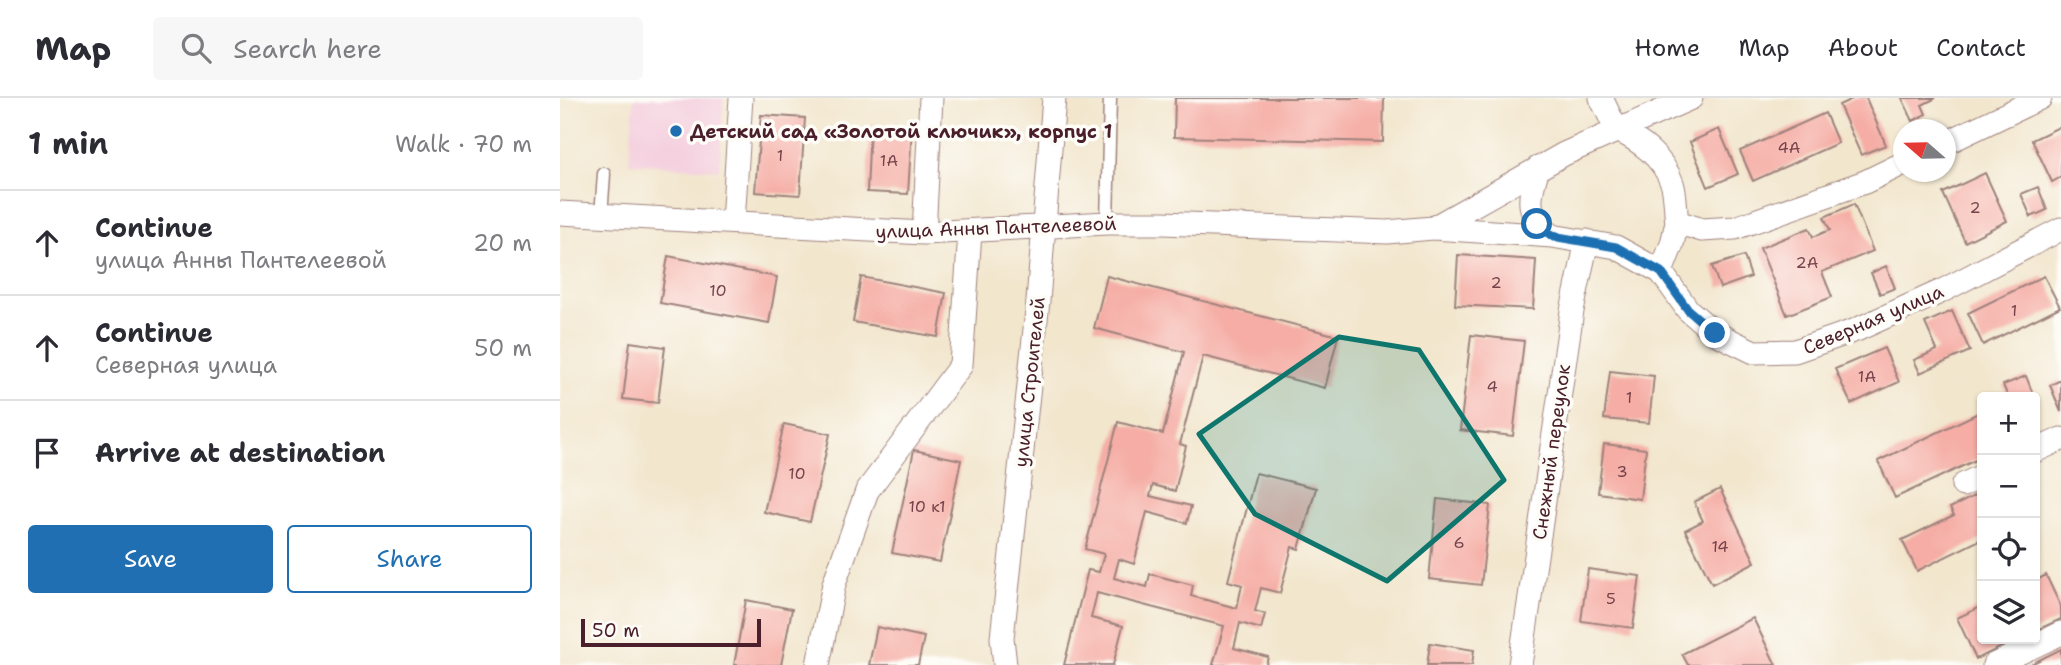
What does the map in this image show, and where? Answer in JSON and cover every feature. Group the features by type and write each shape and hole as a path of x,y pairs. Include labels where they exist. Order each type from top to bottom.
{"street":[{"path":"733,222 741,98"},
{"path":"924,233 931,98"},
{"name":"улица Строителей","path":"1005,665 1002,638 1045,227 1054,98"},
{"path":"1601,98 1616,129 1635,139 1657,157 1672,184 1677,222 1661,272"},
{"name":"улица Анны Пантелеевой","path":"1433,228 1538,168 1616,129 1692,98"},
{"path":"1956,138 2040,98"},
{"path":"1538,168 1532,189 1532,212 1537,224 1552,236"},
{"path":"1677,222 1702,230 1735,228 1865,182 1893,168"},
{"name":"улица Анны Пантелеевой","path":"560,213 924,233 1107,223 1228,224 1387,232 1433,228 1587,241"},
{"name":"Северная улица","path":"1587,241 1616,247 1661,272 1688,310 1715,333 1754,352 1795,351 1856,330 1941,291 2061,229"},
{"path":"818,665 834,584 867,491 961,365 970,232"},
{"name":"Снежный переулок","path":"1520,665 1572,311 1587,241"},
{"path":"2040,449 2061,439"},
{"path":"1994,665 2061,633"}],"lane":[{"path":"1107,223 1110,98"},
{"path":"601,216 604,174"}],"highlighted area":[{"path":"1339,337 1419,350 1504,480 1387,581 1255,514 1199,434"}],"shaded area":[{"name":"Детский сад «Золотой ключик», корпус 1","path":"634,98 724,98 719,170 629,163"}],"building":[{"path":"1175,98 1384,98 1383,142 1174,137"},
{"path":"1854,98 1866,98 1886,145 1861,155 1839,105"},
{"path":"1902,98 1936,98 1922,105 1926,114 1912,119"},
{"path":"1825,113 1838,143 1753,181 1740,151"},
{"path":"761,115 805,118 800,195 755,192"},
{"path":"870,126 912,128 908,194 867,192"},
{"path":"2061,126 2061,177 2052,182 2032,140"},
{"path":"1719,129 1738,174 1708,187 1690,142"},
{"path":"1985,173 2007,221 1965,242 1943,193"},
{"path":"2038,187 2047,210 2031,217 2021,194"},
{"path":"1854,204 1873,251 1822,272 1832,297 1787,315 1760,248 1809,228 1813,237 1830,230 1824,217"},
{"path":"1458,255 1536,260 1533,309 1455,305"},
{"path":"668,256 777,277 769,323 660,303"},
{"path":"1744,256 1751,277 1720,288 1712,266"},
{"path":"1886,266 1895,288 1880,294 1871,273"},
{"path":"1107,276 1338,336 1325,388 1203,356 1180,444 1186,446 1175,491 1153,485 1150,496 1191,506 1187,523 1147,512 1134,564 1119,559 1114,578 1147,587 1150,574 1193,585 1191,596 1237,608 1242,585 1228,581 1256,473 1316,488 1299,549 1292,547 1280,593 1261,588 1255,611 1265,614 1261,629 1240,623 1234,648 1268,657 1266,665 1213,665 1224,626 1097,593 1091,618 1123,626 1113,665 1064,665 1088,570 1099,572 1104,554 1085,549 1118,422 1163,434 1184,352 1094,328"},
{"path":"2044,276 2060,307 1983,345 1968,313"},
{"path":"861,277 946,293 938,337 853,322"},
{"path":"1952,311 1970,351 1920,373 1914,360 1937,350 1925,323"},
{"path":"1471,335 1524,341 1513,436 1460,430"},
{"path":"630,342 665,347 658,403 623,399"},
{"path":"1884,348 1899,382 1851,404 1835,369"},
{"path":"1610,371 1654,376 1649,423 1604,419"},
{"path":"2026,376 2032,392 2006,392 2003,385"},
{"path":"2061,380 2061,412 2050,385"},
{"path":"1977,413 1977,459 1895,498 1878,461"},
{"path":"784,424 830,434 810,522 764,512"},
{"path":"1604,444 1646,449 1640,499 1598,493"},
{"path":"914,450 961,460 940,562 892,553"},
{"path":"1720,489 1755,562 1712,584 1685,530 1703,521 1694,502"},
{"path":"1977,494 1977,541 1917,571 1902,540 1954,515 1950,508"},
{"path":"1437,499 1490,505 1481,585 1429,579"},
{"path":"1588,569 1640,576 1633,628 1581,621"},
{"path":"2046,575 2061,607 2061,619 2040,629 2040,581"},
{"path":"746,600 792,609 781,665 734,665"},
{"path":"1977,608 1977,644 2008,644 1976,659 1957,618"},
{"path":"1753,618 1776,665 1688,665 1682,654"},
{"path":"877,627 924,637 918,665 869,665"},
{"path":"1430,643 1474,650 1472,665 1427,665"},
{"path":"2061,649 2061,665 2029,665"}],"place":[{"name":"Детский сад «Золотой ключик», корпус 1","path":"676,131"}],"route":[{"path":"1537,224 1552,236 1616,247 1661,272 1688,310 1715,333"}]}
